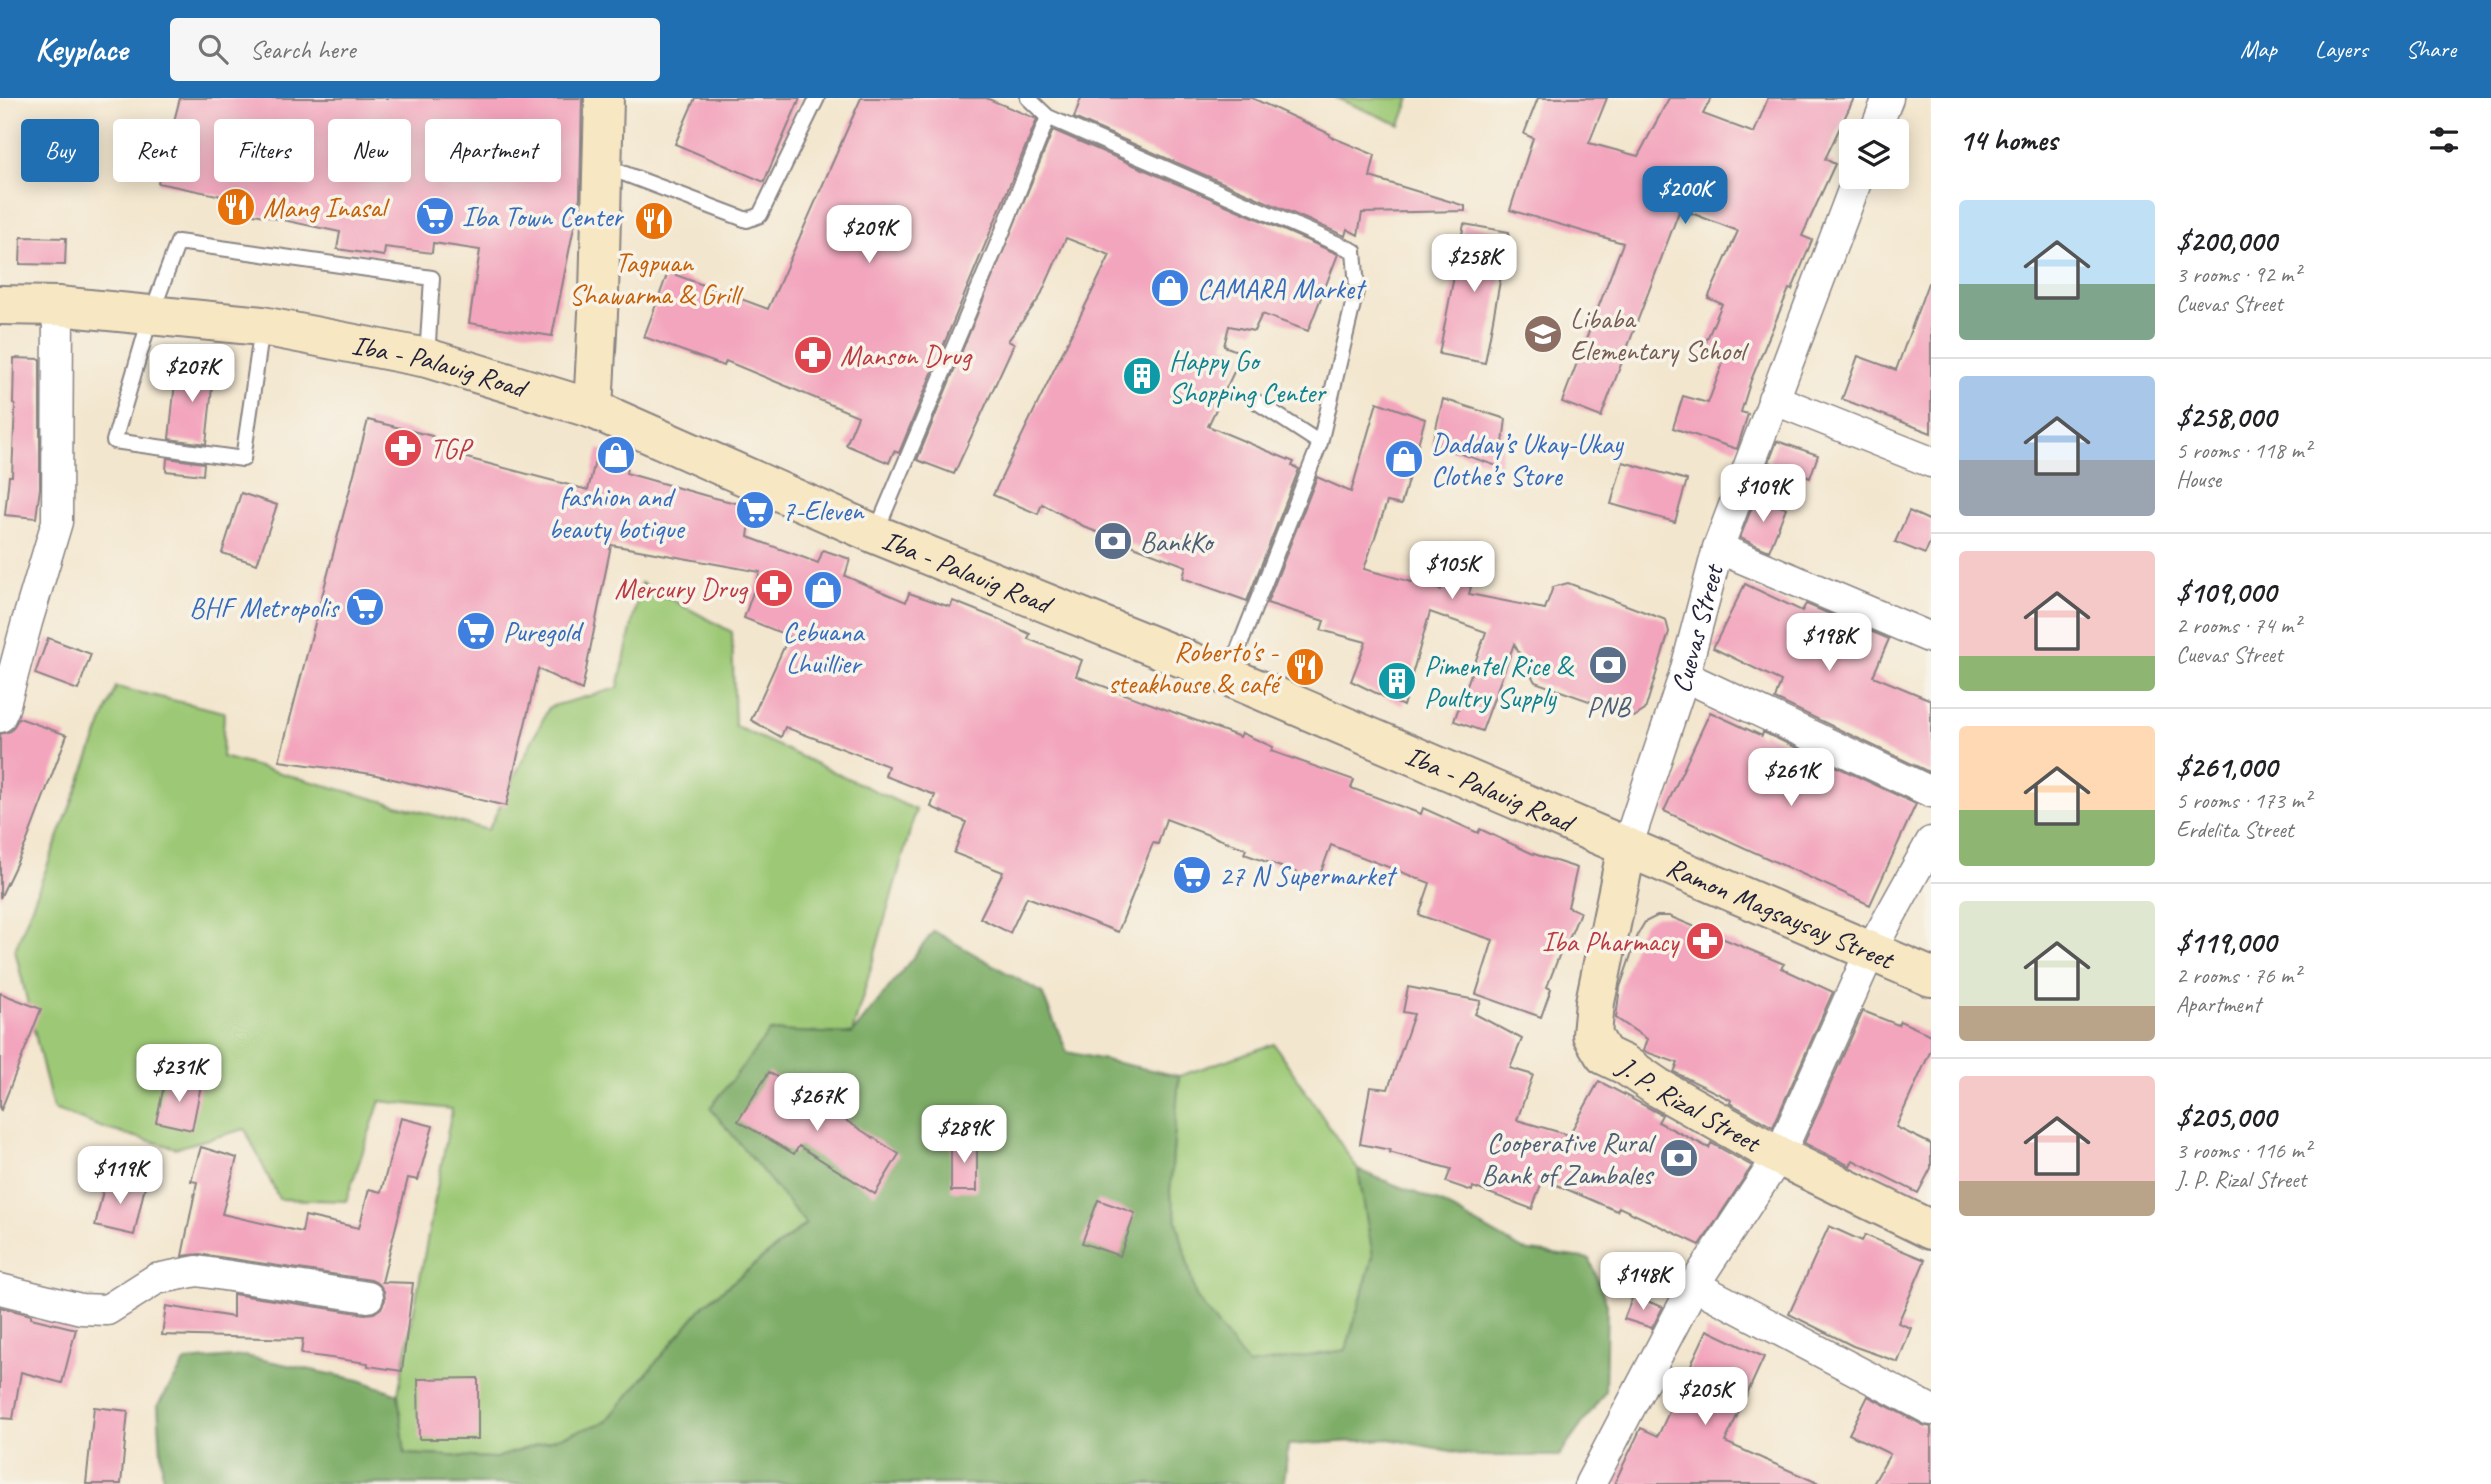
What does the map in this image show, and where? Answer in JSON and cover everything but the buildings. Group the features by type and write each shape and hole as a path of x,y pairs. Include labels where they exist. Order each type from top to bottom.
{"main road":[{"path":"593,408 604,98"},
{"name":"Iba - Palauig Road","path":"0,305 58,306 262,326 427,358 593,408 875,534 1227,676 1627,847"},
{"name":"Ramon Magsaysay Street","path":"1627,847 1931,977"},
{"name":"J. P. Rizal Street","path":"1627,847 1595,1002 1592,1035 1604,1055 1779,1156 1931,1230"}],"street":[{"path":"1880,119 1888,98"},
{"name":"Cuevas Street","path":"1627,847 1684,676 1718,548 1853,189"},
{"path":"0,717 57,523 58,306"},
{"path":"1773,399 1931,462"},
{"path":"1718,548 1931,638"},
{"path":"1684,676 1931,792"},
{"path":"1590,1484 1694,1285 1779,1156 1870,952 1931,842"},
{"path":"0,1289 81,1309 107,1310 156,1279 197,1271 368,1297"},
{"path":"1694,1285 1931,1410"}],"lane":[{"path":"603,166 747,220 760,215 817,98"},
{"path":"1028,98 1048,117 1354,251 1357,287 1320,443 1227,676"},
{"path":"875,534 1048,117"},
{"path":"262,326 243,459 114,441 151,314 178,242 432,278 427,358"},
{"path":"1257,402 1320,443"}],"green space":[{"path":"1336,98 1410,98 1400,125"},
{"path":"641,583 732,632 735,726 916,810 852,1034 770,1031 806,1223 704,1305 606,1422 496,1458 405,1454 398,1394 452,1109 380,1101 346,1201 279,1199 245,1129 176,1148 106,1129 53,1109 15,950 116,687 224,712 222,757 488,830 549,707 618,688"},
{"path":"934,931 1042,993 1067,1052 1179,1076 1170,1193 1196,1297 1248,1365 1346,1350 1373,1256 1358,1170 1441,1203 1523,1250 1590,1259 1607,1305 1605,1392 1559,1456 1476,1456 1390,1439 1288,1445 1284,1484 163,1484 158,1405 186,1361 245,1356 359,1380 398,1394 405,1454 496,1458 606,1422 704,1305 806,1224 710,1108 770,1031 852,1034"},
{"path":"1274,1044 1358,1170 1373,1256 1346,1350 1248,1366 1196,1297 1170,1193 1179,1076"}],"place":[{"name":"Mang Inasal","path":"236,207"},
{"name":"Iba Town Center","path":"435,216"},
{"name":"Tagpuan Shawarma & Grill","path":"654,221"},
{"name":"CAMARA Market","path":"1170,288"},
{"name":"Libaba Elementary School","path":"1543,334"},
{"name":"Manson Drug","path":"813,355"},
{"name":"Happy Go Shopping Center","path":"1142,376"},
{"name":"TGP","path":"403,448"},
{"name":"fashion and beauty botique","path":"616,455"},
{"name":"Dadday’s Ukay-Ukay Clothe’s Store","path":"1404,459"},
{"name":"7-Eleven","path":"755,510"},
{"name":"BankKo","path":"1113,541"},
{"name":"Mercury Drug","path":"774,588"},
{"name":"Cebuana Lhuillier","path":"823,590"},
{"name":"BHF Metropolis","path":"365,607"},
{"name":"Puregold","path":"476,631"},
{"name":"PNB","path":"1608,665"},
{"name":"Roberto's - steakhouse & café","path":"1305,667"},
{"name":"Pimentel Rice & Poultry Supply","path":"1397,681"},
{"name":"27 N Supermarket","path":"1192,875"},
{"name":"Iba Pharmacy","path":"1705,941"},
{"name":"Cooperative Rural Bank of Zambales","path":"1679,1158"}]}
